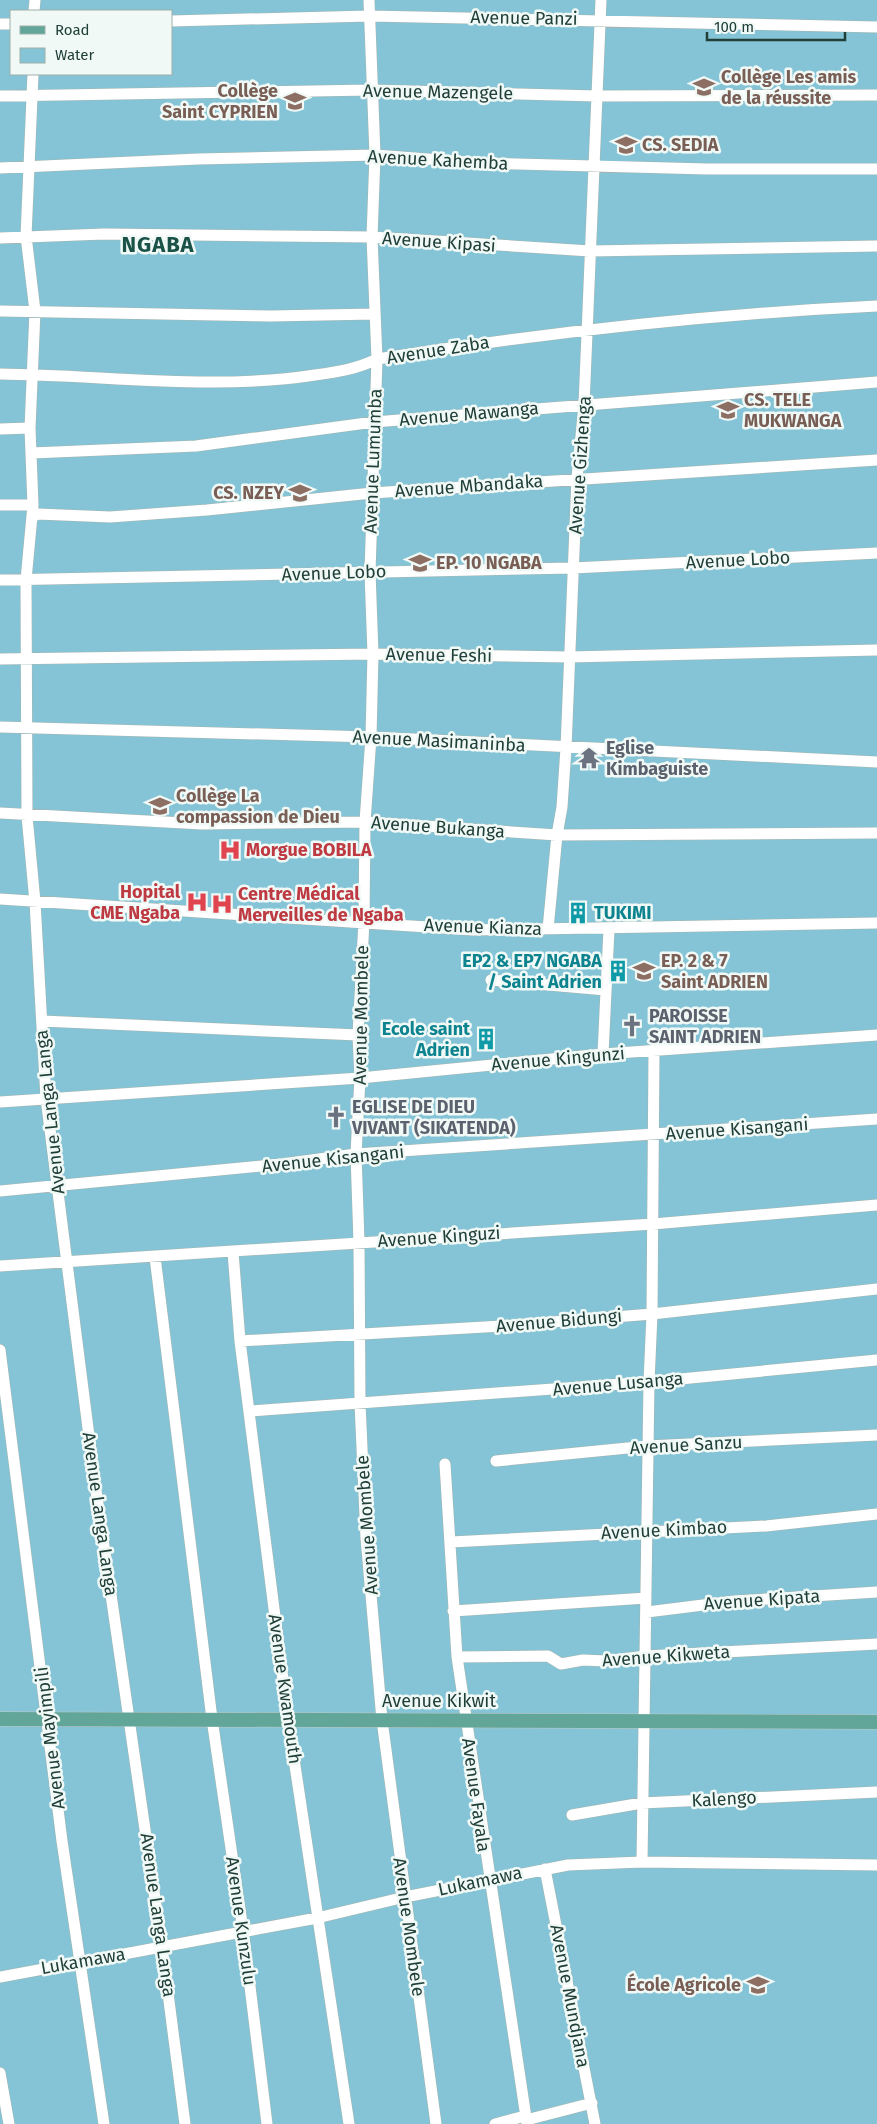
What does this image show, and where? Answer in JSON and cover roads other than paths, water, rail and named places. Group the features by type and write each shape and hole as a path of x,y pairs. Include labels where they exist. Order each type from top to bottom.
{"main road":[{"name":"Avenue Kikwit","path":"0,1719 877,1722"}],"street":[{"name":"Avenue Lumumba","path":"364,922 365,822 371,737 373,654 370,572 377,359 372,237 374,156 369,0"},
{"name":"Avenue Gizhenga","path":"548,929 557,835 562,807 566,748 573,568 584,405 601,0"},
{"name":"Avenue Panzi","path":"172,22 370,16 877,27"},
{"name":"Avenue Langa Langa","path":"33,75 26,236 35,310 34,375 30,428 33,505 26,580 27,816 35,902 46,1098 96,1490 162,1946 185,2124"},
{"name":"Avenue Mazengele","path":"0,96 371,90 597,96 877,95"},
{"name":"Avenue Kahemba","path":"0,168 198,159 374,156 479,163 707,169 877,169"},
{"name":"Avenue Kipasi","path":"0,238 184,234 372,237 590,251 877,246"},
{"name":"Avenue Zaba","path":"0,374 223,382 293,378 359,368 377,359 587,329 798,310 877,306"},
{"path":"0,311 35,310 271,316 374,314"},
{"name":"Avenue Mawanga","path":"32,453 196,446 374,422 877,382"},
{"path":"0,429 30,428"},
{"name":"Avenue Mbandaka","path":"32,517 38,514 110,517 207,510 372,492 877,460"},
{"path":"0,505 33,505"},
{"name":"Avenue Lobo","path":"0,580 573,568 877,553"},
{"name":"Avenue Feshi","path":"0,659 373,654 569,656 760,654 877,650"},
{"name":"Avenue Masimaninba","path":"0,727 371,737 877,762"},
{"name":"Avenue Bukanga","path":"0,814 202,824 365,822 557,835 877,833"},
{"name":"Avenue Kianza","path":"0,899 473,930 877,923"},
{"name":"Avenue Mombele","path":"364,922 358,1035 360,1078 356,1154 359,1242 358,1334 366,1538 382,1720 436,2124"},
{"path":"603,1054 609,929"},
{"path":"491,980 606,990"},
{"path":"42,1021 358,1035"},
{"name":"Avenue Kingunzi","path":"0,1102 360,1078 603,1054 654,1052 877,1035"},
{"path":"642,1862 649,1382 652,1314 654,1052"},
{"name":"Avenue Kisangani","path":"0,1191 282,1164 356,1154 877,1119"},
{"name":"Avenue Kinguzi","path":"0,1266 66,1260 233,1252 359,1242 653,1224 877,1205"},
{"name":"Avenue Kwamouth","path":"233,1252 240,1341 288,1719 349,2124"},
{"path":"155,1256 212,1719"},
{"name":"Avenue Bidungi","path":"240,1341 502,1326 652,1314 877,1289"},
{"name":"Avenue Mayimpili","path":"0,1350 48,1718 62,1841 82,1961 104,2124"},
{"name":"Avenue Lusanga","path":"250,1411 649,1382 877,1360"},
{"name":"Avenue Sanzu","path":"496,1461 648,1446 877,1435"},
{"name":"Avenue Fayala","path":"445,1464 457,1657 488,1880 526,2120"},
{"name":"Avenue Kimbao","path":"450,1542 766,1526 877,1514"},
{"name":"Avenue Kipata","path":"647,1612 735,1601 877,1592"},
{"path":"453,1611 646,1598"},
{"name":"Avenue Kikweta","path":"457,1657 548,1656 561,1664 646,1656 877,1644"},
{"name":"Avenue Kunzulu","path":"212,1719 243,1930 267,2124"},
{"name":"Kalengo","path":"572,1815 642,1803 877,1792"},
{"name":"Lukamawa","path":"0,1976 243,1930 317,1918 405,1897 568,1865 642,1862 877,1866"},
{"name":"Avenue Mundjana","path":"545,1868 596,2124"},
{"path":"0,2072 9,2124"},
{"path":"495,2124 526,2120 592,2103"}],"water":[{"path":"0,0 877,0 877,2124 0,2124"}],"place":[{"name":"Collège Les amis de la réussite","path":"704,87"},
{"name":"Collège Saint CYPRIEN","path":"295,101"},
{"name":"CS. SEDIA","path":"626,145"},
{"name":"CS. TELE MUKWANGA","path":"728,410"},
{"name":"CS. NZEY","path":"300,493"},
{"name":"EP. 10 NGABA","path":"420,563"},
{"name":"Eglise Kimbaguiste","path":"589,758"},
{"name":"Collège La compassion de Dieu","path":"160,806"},
{"name":"Morgue BOBILA","path":"230,850"},
{"name":"Hopital CME Ngaba","path":"197,902"},
{"name":"Centre Médical Merveilles de Ngaba","path":"222,904"},
{"name":"TUKIMI","path":"578,913"},
{"name":"EP2 & EP7 NGABA / Saint Adrien","path":"618,971"},
{"name":"EP. 2 & 7 Saint ADRIEN","path":"644,971"},
{"name":"PAROISSE SAINT ADRIEN","path":"632,1026"},
{"name":"Ecole saint Adrien","path":"486,1039"},
{"name":"EGLISE DE DIEU VIVANT (SIKATENDA)","path":"336,1117"},
{"name":"École Agricole","path":"758,1985"}],"district":[{"name":"NGABA","path":"158,244"}]}
